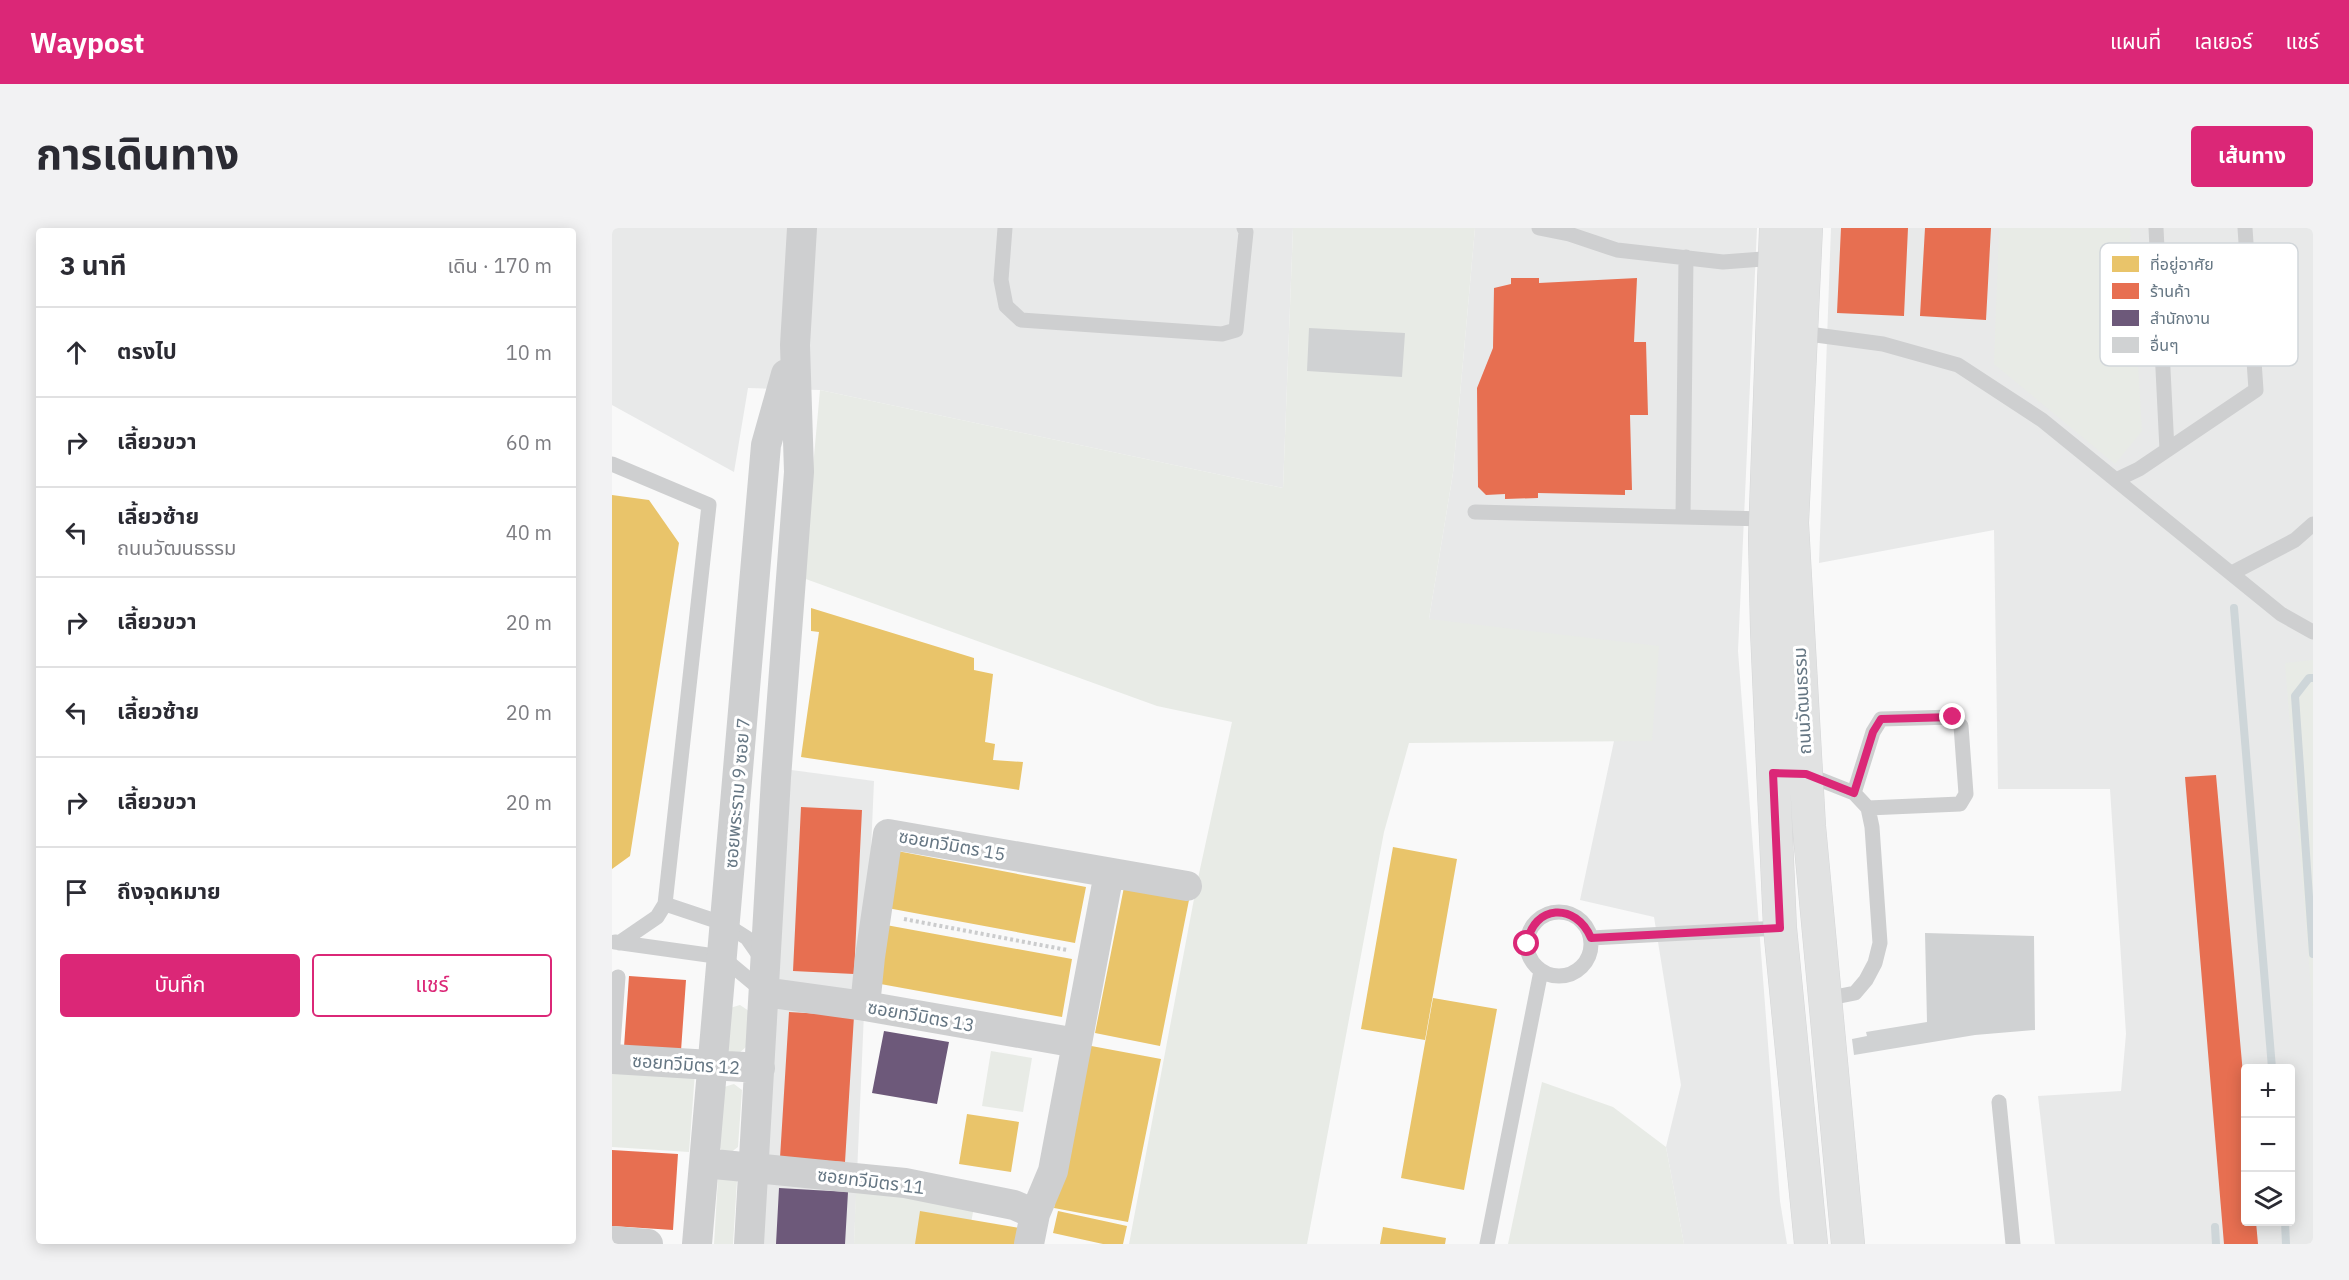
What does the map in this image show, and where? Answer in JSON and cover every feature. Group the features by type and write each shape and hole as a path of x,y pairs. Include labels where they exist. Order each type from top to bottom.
{"street":[{"name":"ซอยพระราม 9 ซอย 7","path":"749,1244 798,456 795,345 802,228"},
{"name":"ถนนวัฒนธรรม","path":"1806,228 1787,332 1766,519 1767,631 1780,928 1811,1244"},
{"name":"ถนนวัฒนธรรม","path":"1776,243 1787,332 1792,523 1806,774 1848,1244"},
{"name":"ซอยพระราม 9 ซอย 7","path":"697,1244 766,445 795,345"},
{"path":"766,454 798,456"},
{"path":"754,588 790,593"},
{"path":"1773,773 1806,774"},
{"path":"736,801 775,804"},
{"name":"ซอยทวีมิตร 15","path":"865,1006 888,834 1187,886"},
{"path":"1029,1244 1035,1214 1053,1171 1109,873"},
{"name":"ซอยทวีมิตร 13","path":"765,978 865,1006 1077,1043"},
{"path":"1788,1004 1825,999"},
{"name":"ซอยทวีมิตร 12","path":"612,1059 760,1068"},
{"name":"ซอยทวีมิตร 11","path":"704,1163 904,1183 1014,1205 1035,1214"},
{"path":"612,1241 648,1244"}],"lane":[{"path":"1005,228 1001,280 1006,306 1021,320 1222,334 1236,330 1246,232 1244,228"},
{"path":"1539,228 1569,234 1617,250 1723,262 1776,243"},
{"path":"2156,228 2157,243"},
{"path":"2245,228 2246,243"},
{"path":"1683,517 1686,257"},
{"path":"1787,332 1883,344 1958,365 2042,420 2281,614 2313,632"},
{"path":"2162,366 2167,450"},
{"path":"2116,480 2139,469 2256,390 2254,366"},
{"path":"612,464 709,505 665,904 657,917 615,942"},
{"path":"1475,512 1766,519"},
{"path":"2232,573 2295,540 2313,524"},
{"path":"1854,793 1873,732 1881,719 1953,717 1957,721 1961,726 1966,794 1960,804 1868,808"},
{"path":"1806,774 1854,793 1868,808 1872,827 1880,943 1875,963 1866,980 1855,993 1825,999"},
{"path":"665,904 725,924 747,938 765,978"},
{"path":"1551,913 1572,915 1580,920 1591,938 1588,959 1581,968 1561,977 1551,976 1541,971 1533,963 1527,944 1528,933 1541,917 1551,913"},
{"path":"1591,938 1780,928"},
{"path":"615,942 722,957 765,978"},
{"path":"1487,1244 1541,971"},
{"path":"612,1059 618,977"},
{"path":"1999,1102 2013,1244"}],"path":[{"path":"876,914 1094,955"}],"shaded area":[{"path":"612,228 1293,228 1283,488 820,390 748,388 734,472 612,405"},
{"path":"1293,228 1475,228 1453,473 1429,619 1659,646 1652,741 1409,743 1384,832 1307,1244 1129,1244 1197,883 1232,722 1157,706 803,578 820,390 1283,488"},
{"path":"1475,228 1757,228 1738,651 1780,1201 1787,1244 1684,1244 1666,1147 1681,1085 1654,917 1580,900 1614,741 1652,741 1429,619 1453,473"},
{"path":"1831,228 2313,228 2313,1244 2055,1244 2038,1096 2121,1091 2126,1034 2110,789 1998,789 1994,530 1819,563"},
{"path":"1999,228 2130,228 2131,243 2100,243 2100,366 2138,366 2142,431 2115,464 1994,364"},
{"path":"2313,660 2313,1014 2285,663"},
{"path":"784,769 874,781 854,1244 759,1244"},
{"path":"740,1005 749,1011 746,1047 738,1054 730,1055 726,1045 730,1008"},
{"path":"991,1051 1032,1058 1023,1112 982,1106"},
{"path":"612,1067 695,1072 689,1152 612,1147"},
{"path":"1542,1082 1613,1107 1666,1147 1684,1244 1508,1244"},
{"path":"734,1084 742,1090 738,1147 730,1153 722,1154 719,1144 724,1087"},
{"path":"718,1178 737,1181 733,1244 714,1244"},
{"path":"856,1187 974,1207 967,1244 854,1244"}],"building: ที่อยู่อาศัย":[{"path":"612,495 649,500 679,543 630,856 612,869"},
{"path":"811,608 974,658 974,670 993,674 985,742 995,744 993,760 1023,762 1019,790 801,757 819,632 811,631"},
{"path":"1393,847 1457,859 1425,1040 1361,1029"},
{"path":"892,850 1086,887 1075,943 882,907"},
{"path":"1124,887 1189,900 1160,1046 1095,1033"},
{"path":"886,925 1072,959 1062,1017 875,983"},
{"path":"1433,998 1497,1009 1464,1190 1401,1178"},
{"path":"1086,1045 1161,1059 1128,1222 1054,1208"},
{"path":"967,1114 1019,1122 1011,1172 959,1164"},
{"path":"920,1211 1019,1228 1015,1244 915,1244"},
{"path":"1058,1211 1127,1226 1123,1244 1103,1244 1053,1233"},
{"path":"1383,1227 1446,1238 1445,1244 1380,1244"}],"building: ร้านค้า":[{"path":"1841,228 1908,228 1904,316 1837,313"},
{"path":"1925,228 1991,228 1986,320 1920,316"},
{"path":"1511,278 1539,278 1539,283 1637,278 1634,342 1646,342 1648,415 1630,415 1632,490 1625,490 1625,495 1538,493 1538,498 1505,499 1505,494 1486,495 1478,487 1477,388 1493,348 1494,288 1511,284"},
{"path":"2216,775 2242,1064 2241,1226 2256,1226 2258,1244 2224,1244 2185,777"},
{"path":"801,807 862,810 854,974 793,971"},
{"path":"629,976 686,980 681,1051 624,1047"},
{"path":"789,1012 854,1016 845,1162 780,1158"},
{"path":"612,1150 678,1154 673,1230 612,1226"}],"building: สำนักงาน":[{"path":"884,1031 949,1042 937,1104 872,1093"},
{"path":"779,1188 848,1192 845,1244 776,1244"}],"building: อื่นๆ":[{"path":"1309,328 1405,333 1402,377 1307,371"},
{"path":"1925,933 2034,936 2035,1030 1975,1035 1854,1055 1852,1039 1867,1036 1866,1032 1927,1022"}],"waterway":[{"path":"2234,608 2272,1064"},
{"path":"2313,678 2309,678 2295,696 2313,954"},
{"path":"2285,1226 2286,1244"},
{"path":"2215,1227 2216,1244"}],"route":[{"path":"1527,944 1528,933 1541,917 1561,912 1580,920 1587,928 1591,938 1780,928 1773,773 1806,774 1854,793 1873,732 1881,719 1953,717"}]}
